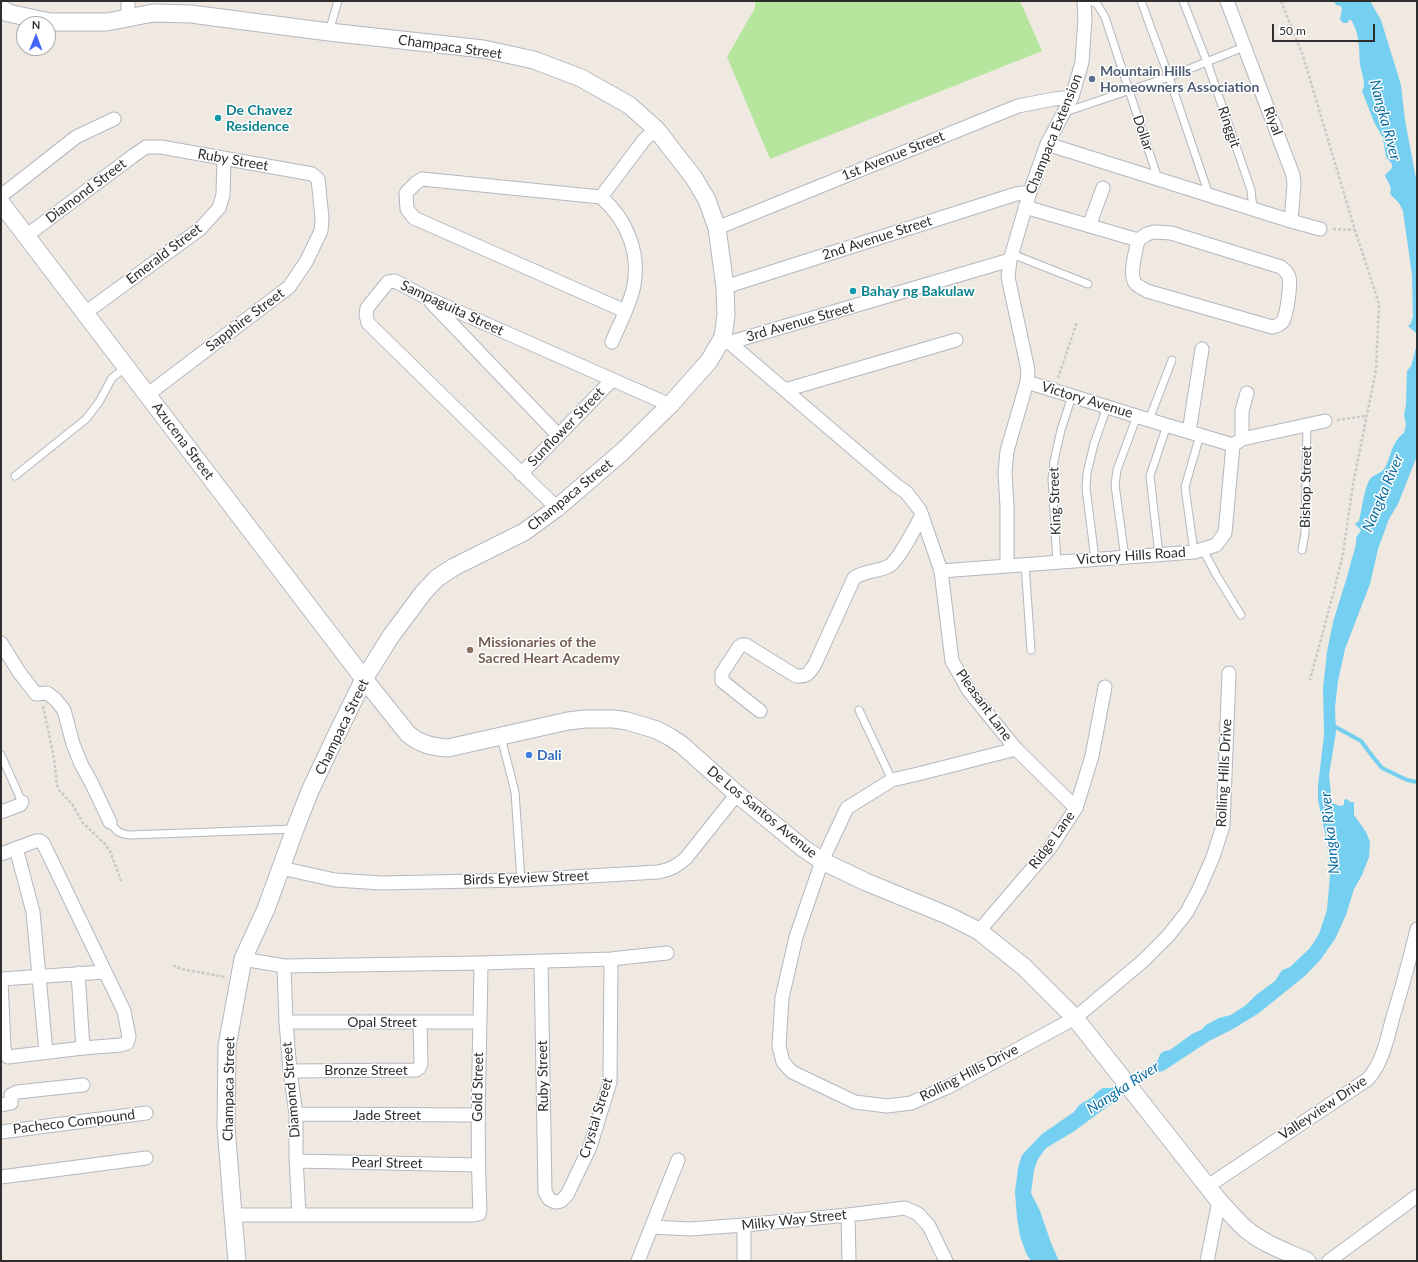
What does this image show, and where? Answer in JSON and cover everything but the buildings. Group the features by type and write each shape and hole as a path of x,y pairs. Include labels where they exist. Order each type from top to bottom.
{"street":[{"path":"128,1 128,18"},
{"name":"Champaca Extension","path":"1027,382 1028,370 1008,277 1011,257 1030,192 1047,144 1072,97 1082,62 1085,18 1084,1"},
{"name":"Riyal","path":"1227,1 1293,175 1294,185 1291,221"},
{"name":"Champaca Street","path":"3,14 50,22 107,22 153,13 191,14 329,32 483,49 534,60 581,78 629,105 656,129 694,178 707,200 717,228 725,287 725,340 709,361 670,405 622,452 557,508 524,532 454,567 437,578 423,593 395,630 364,679 327,754 295,829 266,909 243,959 227,1046 226,1126 237,1261"},
{"name":"1st Avenue Street","path":"717,228 1018,106 1072,97"},
{"path":"1,196 76,137 114,119"},
{"path":"601,197 644,140 656,129"},
{"path":"1047,144 1291,221 1320,228"},
{"name":"Ruby Street","path":"146,148 161,147 312,174 318,180"},
{"name":"Diamond Street","path":"26,236 133,156 146,148"},
{"name":"Emerald Street","path":"85,313 200,229 219,208 223,195 224,158"},
{"name":"Sapphire Street","path":"147,395 289,287 306,262 321,230 322,218 318,180"},
{"path":"612,342 625,311 634,285 635,262 631,240 623,223 612,207 601,197 422,180 416,183 406,193 406,209 414,218 625,311"},
{"path":"1089,226 1103,188"},
{"name":"2nd Avenue Street","path":"725,287 1016,194 1030,192"},
{"name":"Azucena Street","path":"1,203 364,679"},
{"path":"1025,207 1138,240 1147,234 1154,232 1171,233 1281,267 1287,271 1289,277 1285,316 1282,322 1278,326 1272,327 1147,291 1139,287 1135,283 1132,271 1138,240"},
{"name":"3rd Avenue Street","path":"725,340 1011,257"},
{"name":"Sampaguita Street","path":"557,508 520,474 368,323 366,315 367,308 388,282 395,281 426,297 670,405"},
{"path":"426,297 558,434"},
{"path":"725,340 906,492 920,510 942,571"},
{"path":"785,390 956,340"},
{"path":"1195,434 1202,349"},
{"name":"Sunflower Street","path":"520,474 612,380"},
{"name":"Victory Avenue","path":"1007,565 1007,507 1005,472 1007,451 1027,382 1195,434 1238,442 1307,424 1325,421"},
{"name":"Victory Hills Road","path":"942,571 1007,565 1159,555 1199,551 1216,545 1225,533 1242,411 1247,393"},
{"path":"760,711 722,681 722,673 739,648 742,645 746,645 796,676 803,677 808,674 815,664 854,578 861,573 882,569 891,565 899,555 922,515"},
{"name":"Pleasant Lane","path":"942,571 952,661 969,691 1016,750"},
{"path":"1,643 19,672 36,694 47,694 55,699 64,710 73,744 81,764 110,822"},
{"name":"Rolling Hills Drive","path":"1016,750 892,780 847,808 822,861 796,937 782,998 778,1046 783,1062 792,1072 855,1102 887,1106 911,1103 950,1086 1075,1018 1143,961 1168,936 1187,912 1213,857 1224,826 1229,673"},
{"name":"De Los Santos Avenue","path":"364,679 408,734 421,743 429,746 448,748 568,721 599,718 627,721 657,730 670,737 682,745 737,794 803,848 822,861 866,882 949,916 980,931 1024,967 1075,1018 1095,1046 1219,1201 1238,1221 1252,1234 1307,1261"},
{"name":"Ridge Lane","path":"980,931 1050,848 1076,808 1092,756 1105,687"},
{"path":"1016,750 1076,808"},
{"name":"Birds Eyeview Street","path":"281,868 316,876 357,882 521,880 654,873 669,870 686,858 737,794"},
{"path":"1,812 20,805 22,802"},
{"path":"1,854 36,841 43,843 124,1010 129,1037 127,1043 121,1045 8,1057 5,1054 1,980 105,972"},
{"path":"16,848 33,912 46,1052"},
{"name":"Valleyview Drive","path":"1208,1186 1368,1079 1382,1056 1417,929"},
{"path":"243,959 284,966 481,964 611,959 667,954"},
{"name":"Crystal Street","path":"545,1192 549,1199 554,1202 561,1201 567,1194 590,1147 610,1082 611,959"},
{"name":"Ruby Street","path":"541,961 545,1192"},
{"name":"Gold Street","path":"299,1215 479,1214 478,1116 481,964"},
{"name":"Diamond Street","path":"284,966 286,1022 290,1071 296,1114 296,1161 299,1215"},
{"path":"78,973 83,1048"},
{"name":"Opal Street","path":"286,1022 479,1022"},
{"name":"Bronze Street","path":"290,1071 416,1070 419,1068 420,1064 420,1022"},
{"path":"1,1105 11,1103 11,1095 17,1092 83,1085"},
{"name":"Pacheco Compound","path":"1,1132 146,1113"},
{"name":"Jade Street","path":"296,1114 478,1116"},
{"path":"1,1178 146,1158"},
{"path":"638,1261 678,1160"},
{"name":"Pearl Street","path":"296,1161 478,1165"},
{"path":"1329,1261 1417,1196"},
{"path":"1207,1261 1219,1201"},
{"name":"Milky Way Street","path":"652,1227 690,1229 744,1226 905,1208 918,1214 929,1226 946,1261"},
{"path":"232,1214 299,1215"},
{"path":"848,1215 849,1261"},
{"path":"744,1226 744,1261"}],"lane":[{"path":"329,32 338,1"},
{"path":"1141,1 1169,77 1209,195"},
{"name":"Ringgit","path":"1183,1 1207,62 1251,190 1253,209"},
{"name":"Dollar","path":"1096,2 1105,17 1158,179"},
{"path":"1064,112 1169,77 1244,47"},
{"path":"1011,257 1088,284"},
{"path":"1149,420 1172,360"},
{"path":"16,476 86,419 99,402 112,378 126,367"},
{"name":"King Street","path":"1057,562 1052,479 1054,461 1061,430 1072,396"},
{"path":"1095,559 1086,488 1087,473 1094,444 1108,407"},
{"path":"1125,558 1115,485 1117,470 1137,416"},
{"name":"Bishop Street","path":"1302,550 1305,533 1307,424"},
{"path":"1159,555 1150,476 1168,425"},
{"path":"1195,434 1185,487 1199,551 1217,576 1241,615"},
{"path":"1025,564 1031,650"},
{"path":"859,710 892,780"},
{"path":"501,737 515,792 521,880"},
{"path":"1,755 22,802"},
{"path":"110,822 119,833 130,835 295,829"}],"path":[{"path":"1281,1 1303,56 1355,230 1379,304 1376,370 1353,484 1343,554 1310,680"},
{"path":"1320,228 1355,230"},
{"path":"1054,390 1077,322"},
{"path":"1325,421 1366,416"},
{"path":"36,694 42,705 49,734 59,790 72,804 83,823 110,851 121,881"},
{"path":"173,965 181,968 239,979"}],"green space":[{"path":"755,1 1020,1 1042,51 770,159 727,57 755,8"}],"water":[{"name":"Nangka River","path":"1334,1 1370,1 1381,20 1401,85 1405,120 1417,184 1417,335 1408,326 1411,323 1413,316 1412,275 1403,211 1399,203 1390,194 1390,186 1385,175 1392,168 1392,164 1386,157 1383,138 1374,122 1362,91 1364,81 1360,64 1356,29 1350,19 1347,23 1343,23 1340,19 1342,10 1341,6 1336,5"},
{"name":"Nangka River","path":"1417,344 1417,456 1398,504 1389,519 1378,549 1370,584 1345,649 1338,681 1335,708 1336,732 1329,775 1332,803 1340,806 1344,805 1344,800 1347,799 1350,802 1354,802 1354,815 1366,832 1370,842 1369,857 1362,875 1354,889 1346,915 1335,939 1321,959 1306,975 1259,1013 1233,1029 1209,1041 1165,1070 1149,1076 1073,1132 1046,1148 1038,1159 1034,1170 1031,1193 1040,1211 1059,1261 1031,1261 1026,1253 1020,1236 1017,1217 1015,1192 1018,1168 1022,1155 1042,1134 1074,1112 1079,1105 1091,1098 1097,1092 1103,1088 1111,1088 1141,1072 1158,1060 1160,1054 1164,1051 1170,1050 1192,1034 1201,1030 1206,1025 1219,1018 1231,1015 1246,1005 1256,995 1275,981 1282,970 1290,967 1310,948 1319,934 1327,910 1330,875 1327,843 1318,800 1318,785 1324,735 1323,688 1327,652 1333,622 1354,552 1356,538 1361,530 1355,524 1359,521 1366,488 1370,479 1382,472 1385,468 1394,444 1404,433 1406,425 1404,415 1406,405 1407,371 1411,366"}],"waterway":[{"path":"1332,725 1361,741 1382,768 1407,780 1417,782"}],"place":[{"name":"Mountain Hills Homeowners Association","path":"1092,79"},
{"name":"De Chavez Residence","path":"218,118"},
{"name":"Bahay ng Bakulaw","path":"853,291"},
{"name":"Missionaries of the Sacred Heart Academy","path":"470,650"},
{"name":"Dali","path":"529,755"}]}
